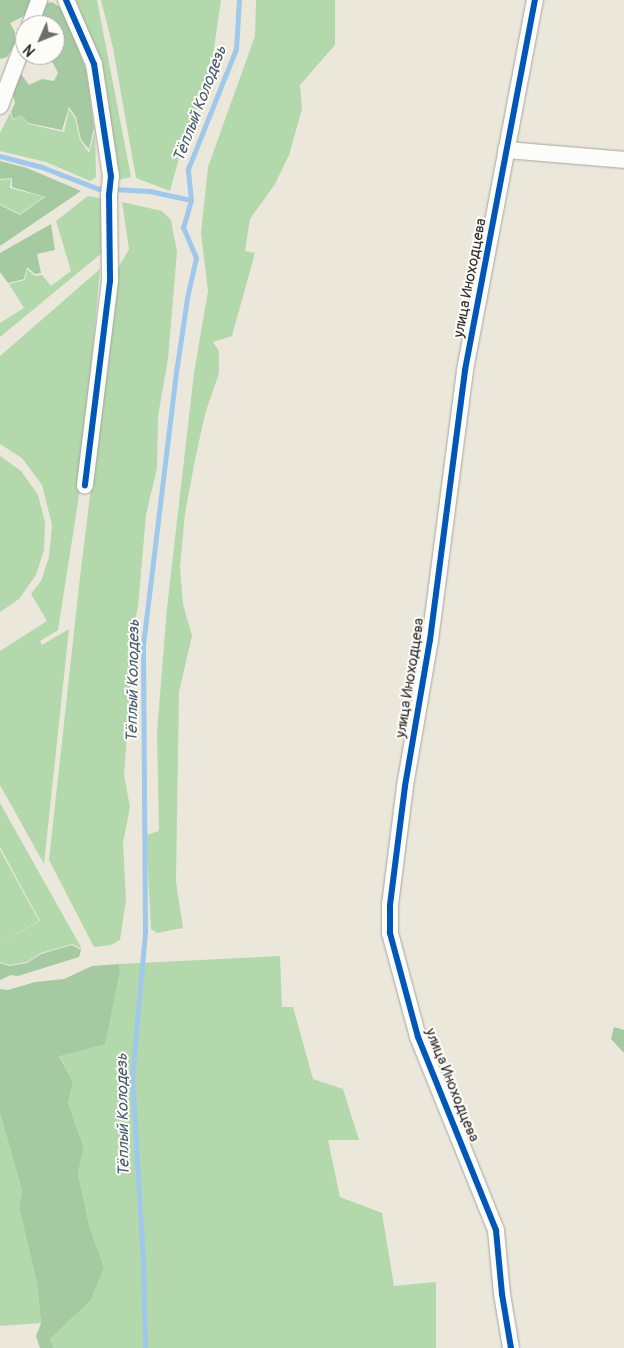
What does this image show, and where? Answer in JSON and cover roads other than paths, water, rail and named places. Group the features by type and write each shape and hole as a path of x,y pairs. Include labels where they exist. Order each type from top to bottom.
{"street":[{"path":"34,15 39,0"},
{"path":"66,0 94,64 111,176 109,195 110,281 85,485"},
{"name":"улица Иноходцева","path":"511,1348 502,1294 496,1230 418,1037 390,933 390,905 405,786 430,640 465,370 535,0"},
{"path":"0,106 15,65"},
{"path":"506,150 624,160"}],"waterway":[{"name":"Тёплый Колодезь","path":"145,1348 143,1261 132,1078 145,933 143,645 177,366 187,298 196,258 183,228 191,200 188,169 236,49 239,0"},
{"path":"0,156 42,167 99,189 105,189"},
{"path":"113,189 150,191 191,200"}]}
